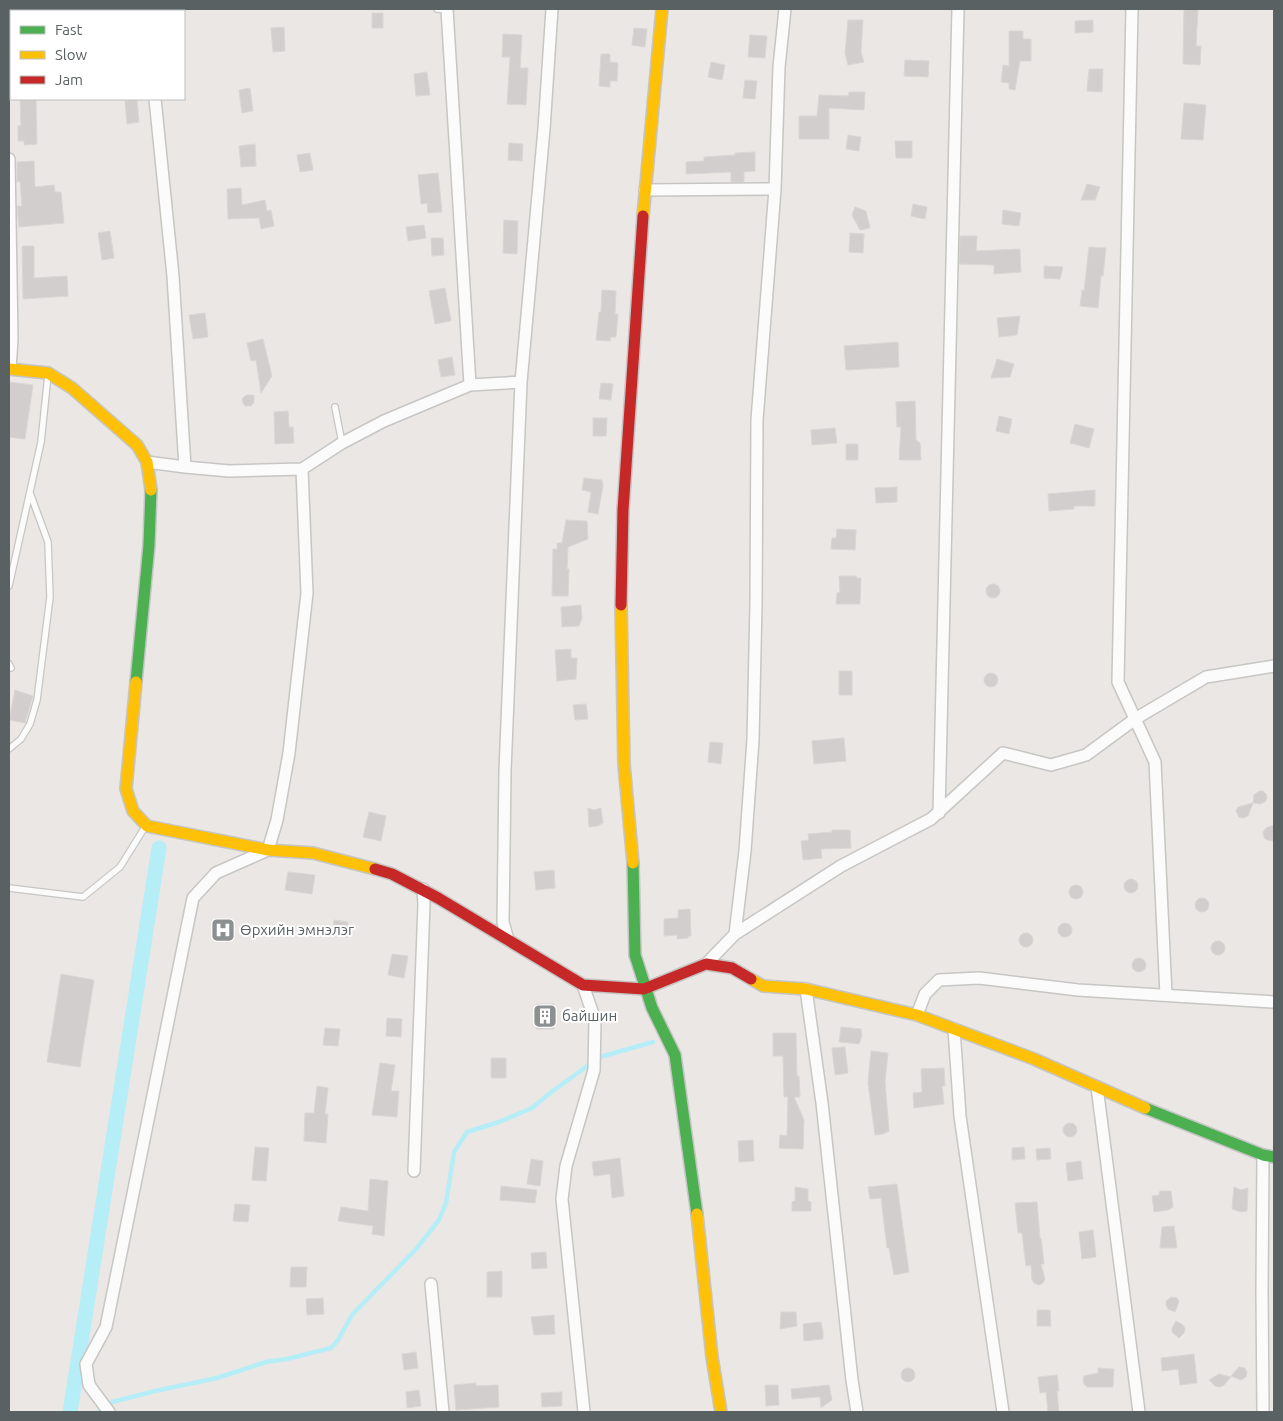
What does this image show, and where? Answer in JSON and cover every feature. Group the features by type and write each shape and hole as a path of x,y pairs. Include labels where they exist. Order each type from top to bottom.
{"street":[{"path":"443,9 470,385"},
{"path":"508,940 503,922 505,771 520,382 544,129 552,9"},
{"path":"662,9 645,190 624,510 621,576 624,764 633,865 634,955 644,989 676,1055 698,1222 712,1357 721,1412"},
{"path":"735,934 745,851 753,740 757,420 775,190 779,67 785,9"},
{"path":"939,813 958,9"},
{"path":"1132,9 1118,682 1155,762 1166,995"},
{"path":"155,100 173,276 185,467"},
{"path":"9,160 12,339 10,369 48,373 72,388 137,445 147,462 152,492 149,545 126,789 133,811 147,826 268,850 313,854 392,874 423,889 583,985 644,989 706,964 735,934 841,866 931,819 1003,753 1051,765 1086,755 1135,719 1206,677 1274,666"},
{"path":"645,190 775,190"},
{"path":"147,462 230,471 302,469 342,443 384,421 470,385 520,382"},
{"path":"109,1412 90,1386 86,1364 106,1327 193,898 216,873 268,850 277,820 287,763 307,593 302,469"},
{"path":"414,1171 423,889"},
{"path":"706,964 732,968 763,986 806,989 916,1015 1034,1058 1176,1122 1269,1156 1262,1291 1263,1412"},
{"path":"916,1015 925,994 939,980 979,978 1078,990 1274,1002"},
{"path":"583,985 595,1020 594,1070 566,1166 562,1199 584,1412"},
{"path":"806,989 822,1103 857,1412"},
{"path":"954,1029 960,1116 1003,1412"},
{"path":"1097,1087 1140,1412"},
{"path":"431,1284 443,1412"}],"lane":[{"path":"9,586 41,442 48,373"},
{"path":"335,407 342,443"},
{"path":"9,749 21,739 30,724 37,700 50,597 48,542 30,494"},
{"path":"9,888 83,897 120,868 147,826"}],"building":[{"path":"1184,9 1198,9 1196,46 1201,46 1200,65 1183,64"},
{"path":"372,13 383,13 383,28 372,28"},
{"path":"848,20 863,20 861,52 864,62 848,65 845,53"},
{"path":"1093,20 1093,32 1075,33 1075,21"},
{"path":"284,27 285,51 273,52 271,28"},
{"path":"634,28 647,29 645,47 632,45"},
{"path":"1009,31 1023,31 1023,39 1031,39 1031,61 1020,61 1015,90 1009,89 1009,83 1001,82 1003,65 1009,66"},
{"path":"503,34 522,35 520,68 528,68 526,105 507,104 510,57 502,57"},
{"path":"750,35 767,36 765,58 748,57"},
{"path":"601,54 610,54 610,62 618,63 617,81 610,81 610,87 599,86"},
{"path":"905,60 929,61 928,77 904,76"},
{"path":"711,62 725,65 722,80 708,77"},
{"path":"1089,69 1103,69 1102,92 1087,91"},
{"path":"427,72 430,95 416,96 414,74"},
{"path":"745,80 757,81 755,99 743,98"},
{"path":"250,88 253,111 242,113 239,90"},
{"path":"849,92 865,92 864,110 829,108 829,139 799,139 799,116 817,116 819,95 848,96"},
{"path":"20,100 36,100 37,144 24,145 24,141 18,141 18,126 21,125"},
{"path":"137,100 139,122 127,124 125,101"},
{"path":"1184,103 1206,105 1203,140 1181,139"},
{"path":"848,135 861,137 859,151 846,149"},
{"path":"895,141 912,141 912,158 896,158"},
{"path":"509,143 523,144 522,161 508,160"},
{"path":"255,144 256,166 241,167 239,146"},
{"path":"755,152 755,171 744,172 744,182 731,182 731,172 686,174 686,162 704,161 704,157"},
{"path":"310,153 313,170 300,172 297,155"},
{"path":"34,161 35,187 54,185 55,192 61,192 64,223 19,227 17,206 22,206 20,181 17,182 17,162"},
{"path":"438,173 442,212 428,213 427,203 421,204 418,175"},
{"path":"1087,184 1100,187 1095,200 1081,200"},
{"path":"241,188 242,205 265,200 267,211 271,210 274,226 261,229 259,218 228,219 227,189"},
{"path":"913,204 927,207 925,219 911,216"},
{"path":"855,207 866,211 870,228 860,230 852,215"},
{"path":"1003,210 1021,213 1019,226 1002,224"},
{"path":"504,220 518,221 517,254 503,253"},
{"path":"424,225 426,238 408,241 406,227"},
{"path":"110,231 114,258 102,260 98,233"},
{"path":"850,233 864,234 863,253 849,252"},
{"path":"960,236 977,236 976,251 1020,249 1021,272 994,274 994,265 959,264"},
{"path":"431,238 443,238 444,255 432,256"},
{"path":"22,246 34,246 34,278 67,276 68,296 23,299"},
{"path":"1089,247 1106,248 1098,308 1080,306 1082,290 1084,291"},
{"path":"1044,266 1063,267 1060,279 1044,278"},
{"path":"445,288 451,321 435,324 429,291"},
{"path":"602,290 616,291 615,314 618,314 616,337 611,337 610,341 596,340 599,312 601,312"},
{"path":"205,313 208,337 193,339 189,315"},
{"path":"1020,316 1017,335 999,337 997,318"},
{"path":"263,339 272,376 261,393 256,360 251,361 247,343"},
{"path":"898,342 899,367 846,370 844,346"},
{"path":"452,357 455,375 441,377 438,360"},
{"path":"997,359 1014,364 1010,377 991,378"},
{"path":"9,382 33,385 25,439 9,437"},
{"path":"601,383 613,384 611,400 599,399"},
{"path":"246,395 254,395 254,402 251,406 245,406 243,403 242,399"},
{"path":"915,401 916,440 920,443 921,460 899,460 901,427 897,427 896,402"},
{"path":"288,411 289,427 293,427 294,443 275,444 274,412"},
{"path":"999,416 1012,419 1009,434 996,431"},
{"path":"593,418 607,418 606,436 593,436"},
{"path":"1075,424 1094,429 1089,448 1070,443"},
{"path":"835,428 837,443 812,445 811,430"},
{"path":"846,444 858,444 858,460 846,460"},
{"path":"584,478 602,480 603,486 598,514 588,512 591,492 582,490"},
{"path":"897,487 897,502 876,503 875,488"},
{"path":"1095,490 1095,506 1074,506 1074,509 1049,511 1048,494"},
{"path":"566,520 587,521 588,539 568,547 568,596 552,596 553,549 557,549 557,543 562,543"},
{"path":"837,529 856,530 855,550 831,549 832,538 836,538"},
{"path":"839,576 856,576 861,578 860,604 836,604 837,593 840,592"},
{"path":"993,584 998,586 1000,591 998,596 993,598 988,596 986,591 988,586"},
{"path":"581,605 582,618 579,626 562,627 561,607"},
{"path":"571,649 571,658 577,658 576,679 557,681 555,650"},
{"path":"839,671 852,671 852,695 839,695"},
{"path":"991,673 996,675 998,680 996,685 991,687 986,685 984,680 986,675"},
{"path":"15,690 33,696 25,723 9,720"},
{"path":"586,704 588,719 575,720 573,705"},
{"path":"844,738 846,761 814,764 812,741"},
{"path":"710,742 723,743 721,764 708,762"},
{"path":"1259,791 1263,791 1266,794 1265,802 1260,804 1253,803 1254,795"},
{"path":"1253,803 1248,816 1239,817 1236,811 1238,807"},
{"path":"588,808 594,810 601,808 603,823 589,827"},
{"path":"369,812 386,816 381,841 363,837"},
{"path":"1274,825 1274,841 1267,840 1264,838 1263,832 1266,828"},
{"path":"832,830 850,830 851,848 821,849 822,858 803,860 801,841 809,840 808,834 832,832"},
{"path":"554,870 555,888 536,890 534,872"},
{"path":"288,872 315,875 312,894 285,890"},
{"path":"1131,879 1136,881 1138,886 1136,891 1131,893 1126,891 1124,886 1126,881"},
{"path":"1076,885 1081,887 1083,892 1081,897 1076,899 1071,897 1069,892 1071,887"},
{"path":"1202,898 1207,900 1209,905 1207,910 1202,912 1197,910 1195,905 1197,900"},
{"path":"690,909 691,936 677,939 677,935 664,936 664,919 678,918 678,910"},
{"path":"334,920 348,922 347,937 333,935"},
{"path":"1065,923 1070,925 1072,930 1070,935 1065,937 1060,935 1058,930 1060,925"},
{"path":"1026,933 1031,935 1033,940 1031,945 1026,947 1021,945 1019,940 1021,935"},
{"path":"1218,941 1223,943 1225,948 1223,953 1218,955 1213,953 1211,948 1213,943"},
{"path":"392,954 408,956 404,978 388,975"},
{"path":"1139,958 1144,960 1146,965 1144,970 1139,972 1134,970 1132,965 1134,960"},
{"path":"61,974 94,980 80,1067 47,1062"},
{"name":"байшин","path":"536,1004 554,1004 554,1029 536,1029"},
{"path":"387,1018 402,1019 401,1037 386,1036"},
{"path":"841,1027 861,1029 862,1036 859,1044 839,1042"},
{"path":"325,1028 340,1029 338,1046 323,1045"},
{"path":"773,1033 796,1033 797,1076 799,1076 800,1097 794,1097 804,1120 803,1149 779,1148 780,1135 787,1136 788,1097 784,1097 783,1056 773,1056"},
{"path":"845,1047 848,1073 835,1075 832,1048"},
{"path":"871,1051 888,1053 885,1082 889,1131 875,1135 868,1083"},
{"path":"491,1058 506,1058 506,1078 491,1078"},
{"path":"380,1063 395,1065 391,1091 399,1091 397,1117 372,1115"},
{"path":"944,1068 945,1086 942,1086 944,1104 914,1108 913,1093 922,1092 921,1069"},
{"path":"317,1086 328,1088 325,1114 328,1114 326,1143 304,1141 305,1113 314,1113"},
{"path":"1070,1123 1075,1125 1077,1130 1075,1135 1070,1137 1065,1135 1063,1130 1065,1125"},
{"path":"753,1140 754,1161 739,1162 738,1141"},
{"path":"255,1147 269,1148 266,1181 252,1180"},
{"path":"1024,1147 1025,1159 1012,1160 1012,1148"},
{"path":"1050,1148 1051,1159 1037,1160 1036,1149"},
{"path":"620,1158 624,1196 612,1198 610,1174 594,1176 592,1162"},
{"path":"531,1159 543,1161 540,1186 527,1184"},
{"path":"1081,1161 1083,1179 1068,1181 1066,1163"},
{"path":"370,1179 388,1181 384,1236 372,1234 373,1226 338,1221 341,1207 368,1211"},
{"path":"897,1184 909,1272 894,1275 889,1248 887,1248 881,1198 870,1199 868,1187"},
{"path":"501,1186 537,1190 535,1203 500,1200"},
{"path":"795,1187 808,1189 808,1201 811,1202 811,1211 792,1211 792,1202 795,1201"},
{"path":"1234,1187 1241,1190 1248,1188 1247,1211 1241,1212 1232,1209"},
{"path":"1160,1191 1171,1191 1173,1207 1168,1210 1154,1212 1152,1196 1159,1195"},
{"path":"1037,1202 1044,1264 1041,1264 1045,1279 1039,1285 1032,1280 1031,1265 1026,1266 1022,1233 1018,1233 1015,1203"},
{"path":"235,1204 250,1205 248,1222 233,1221"},
{"path":"1174,1226 1177,1248 1160,1248 1162,1227"},
{"path":"1093,1230 1096,1257 1082,1259 1079,1232"},
{"path":"546,1252 547,1268 532,1269 531,1253"},
{"path":"291,1267 307,1267 306,1287 290,1287"},
{"path":"502,1271 502,1297 487,1297 487,1272"},
{"path":"1171,1297 1177,1298 1179,1302 1175,1312 1168,1309 1166,1305 1166,1301"},
{"path":"323,1298 324,1314 307,1315 306,1299"},
{"path":"1037,1310 1050,1310 1051,1326 1037,1326"},
{"path":"781,1312 796,1312 797,1326 780,1329"},
{"path":"554,1315 555,1334 534,1335 531,1317"},
{"path":"1176,1321 1183,1325 1185,1329 1179,1338 1172,1332"},
{"path":"821,1322 823,1339 804,1341 803,1324"},
{"path":"416,1352 418,1368 404,1370 402,1354"},
{"path":"1194,1354 1197,1383 1180,1385 1178,1369 1162,1371 1161,1358"},
{"path":"1239,1367 1245,1368 1247,1372 1246,1377 1241,1380 1231,1376"},
{"path":"908,1368 913,1370 915,1375 913,1380 908,1382 903,1380 901,1375 903,1370"},
{"path":"1098,1368 1114,1369 1113,1387 1087,1387 1084,1384 1084,1376 1098,1373"},
{"path":"1219,1374 1231,1377 1223,1386 1219,1387 1209,1380"},
{"path":"1057,1375 1059,1412 1048,1412 1046,1392 1040,1393 1038,1377"},
{"path":"476,1383 476,1386 498,1385 499,1407 456,1410 454,1385"},
{"path":"765,1385 778,1385 779,1405 766,1406"},
{"path":"829,1385 832,1400 821,1408 820,1397 792,1399 791,1389"},
{"path":"419,1390 421,1406 407,1408 406,1392"},
{"path":"562,1392 562,1406 542,1407 541,1393"}],"waterway":[{"path":"70,1412 159,848"},
{"path":"98,1412 112,1402 217,1378 266,1362 331,1348 338,1340 352,1315 416,1249 439,1220 446,1203 454,1152 467,1132 499,1122 532,1108 600,1057 653,1042"}],"traffic: fast":[{"path":"136,682 149,545 151,490"},
{"path":"633,863 635,955 652,1008 675,1055 697,1214"},
{"path":"1145,1108 1263,1155 1274,1157"}],"traffic: slow":[{"path":"643,216 662,9"},
{"path":"9,369 48,373 72,388 137,445 147,462 151,490"},
{"path":"621,605 624,764 633,863"},
{"path":"136,682 126,789 133,811 147,826 268,850 313,853 375,869"},
{"path":"751,979 763,986 806,989 917,1015 1034,1059 1145,1108"},
{"path":"697,1214 712,1357 721,1412"}],"traffic: jam":[{"path":"621,605 623,510 643,216"},
{"path":"375,869 392,874 438,898 583,985 644,989 706,964 732,968 751,979"}],"place":[{"name":"Өрхийн эмнэлэг","path":"223,930"},
{"name":"байшин","path":"545,1016"}]}
